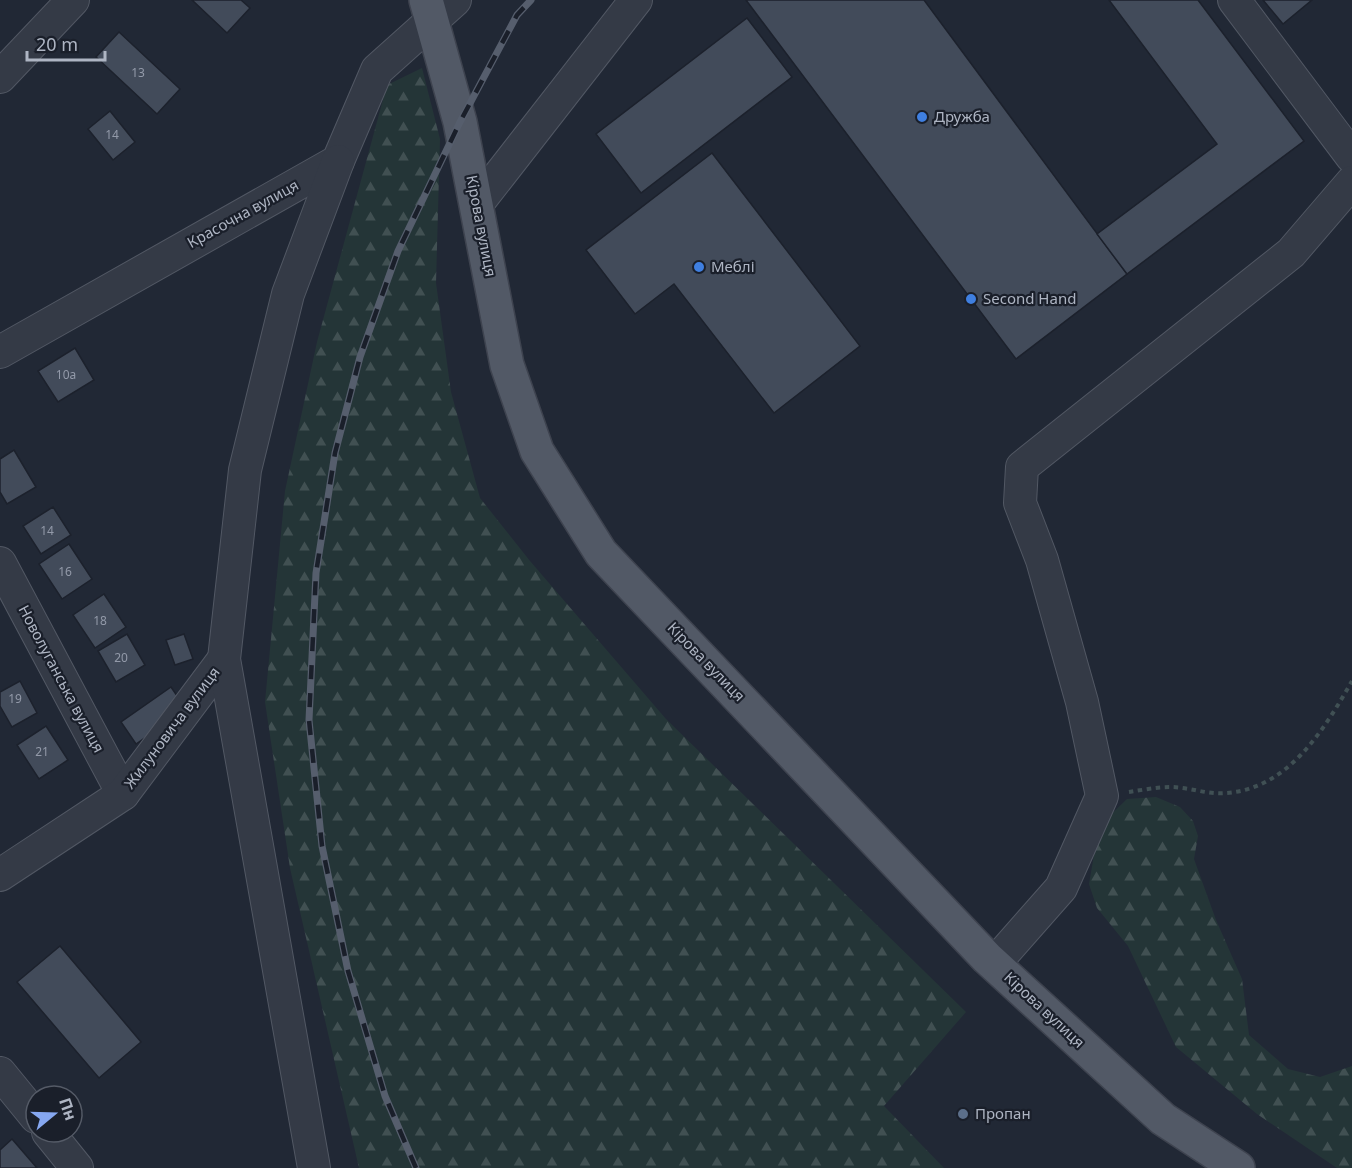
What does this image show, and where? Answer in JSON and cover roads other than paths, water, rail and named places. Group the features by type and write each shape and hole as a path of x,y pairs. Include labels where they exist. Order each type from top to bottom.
{"main road":[{"name":"Кірова вулиця","path":"429,11 460,122 510,376 537,451 601,553 994,964 1163,1119 1238,1168"}],"street":[{"path":"0,77 73,0"},
{"path":"314,1168 224,659 245,470 288,294 338,161 377,70 429,11 455,0"},
{"path":"477,204 636,0"},
{"path":"1234,0 1352,157"},
{"name":"Красочна вулиця","path":"0,352 338,161"},
{"path":"994,964 1061,888 1102,796 1082,702 1042,560 1020,503 1022,466 1291,253 1352,182"},
{"name":"Новолуганська вулиця","path":"0,563 123,794"},
{"name":"Жилуновича вулиця","path":"0,875 123,794 224,659"},
{"path":"0,1073 24,1102"},
{"path":"58,1144 77,1168"}],"railway":[{"path":"416,1168 385,1096 348,971 322,846 309,720 316,573 335,453 360,357 398,251 460,122 517,15 531,0"}],"place":[{"name":"Дружба","path":"922,117"},
{"name":"Меблі","path":"699,267"},
{"name":"Second Hand","path":"971,299"},
{"name":"Пропан","path":"963,1114"}]}
